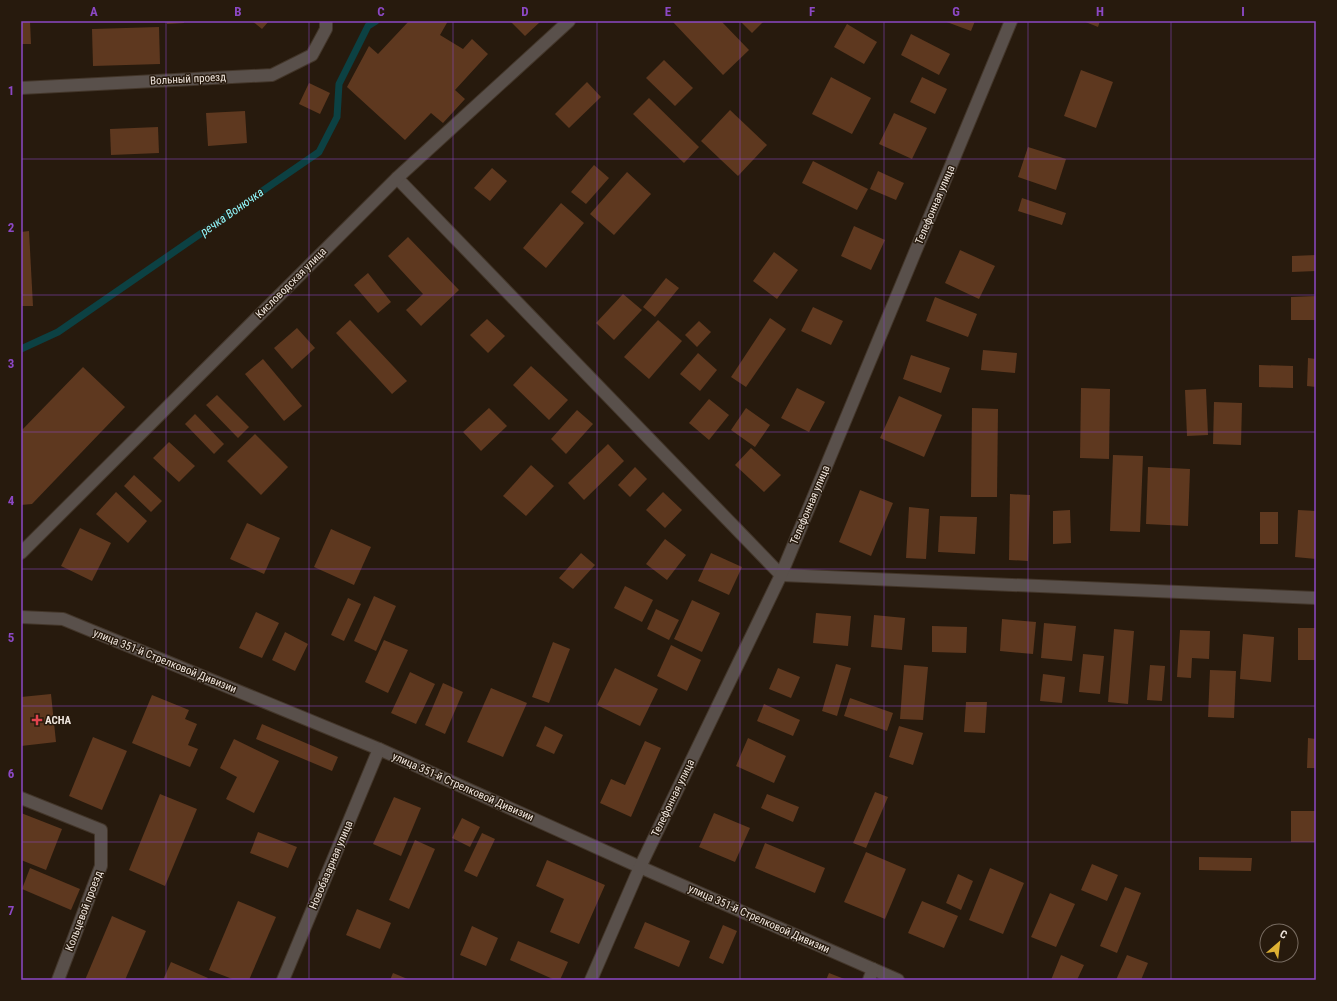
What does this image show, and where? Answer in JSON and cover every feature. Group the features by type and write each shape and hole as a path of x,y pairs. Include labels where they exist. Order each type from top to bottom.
{"street":[{"name":"Вольный проезд","path":"21,88 272,75 312,55 326,29 326,21"},
{"name":"Кисловодская улица","path":"21,553 397,178 569,21"},
{"name":"Телефонная улица","path":"591,980 640,867 781,575 1011,21"},
{"path":"397,178 781,575 1316,598"},
{"name":"улица 351-й Стрелковой Дивизии","path":"21,617 63,619 379,749 640,867 898,980"},
{"name":"Новобазарная улица","path":"283,980 379,749"},
{"name":"Кольцевой проезд","path":"21,798 101,830 101,866 58,980"},
{"path":"869,980 873,969"}],"building":[{"path":"21,21 30,21 31,44 21,44"},
{"path":"167,21 184,21 184,23 167,24"},
{"path":"252,21 269,21 262,29"},
{"path":"409,21 448,21 440,35 463,49 472,39 488,54 455,90 465,99 443,123 431,113 405,140 347,87 369,46 378,54"},
{"path":"510,21 541,21 525,36"},
{"path":"721,21 749,50 723,75 673,22"},
{"path":"740,21 764,21 752,33"},
{"path":"944,21 975,21 971,31"},
{"path":"1083,21 1100,21 1098,27"},
{"path":"847,24 877,42 864,64 834,47"},
{"path":"159,27 160,64 93,66 92,29"},
{"path":"911,34 950,54 939,75 901,55"},
{"path":"664,60 693,88 675,106 646,78"},
{"path":"1081,70 1113,82 1096,128 1064,116"},
{"path":"831,77 871,98 852,134 812,114"},
{"path":"922,77 947,89 935,114 910,102"},
{"path":"587,82 601,97 569,128 555,114"},
{"path":"309,83 330,93 320,114 299,104"},
{"path":"649,98 699,147 684,163 633,114"},
{"path":"730,110 767,145 738,176 701,141"},
{"path":"245,111 247,143 208,146 206,113"},
{"path":"894,113 927,128 912,159 879,144"},
{"path":"158,127 159,153 111,155 110,129"},
{"path":"1028,147 1066,159 1056,190 1018,177"},
{"path":"813,161 868,189 857,210 802,183"},
{"path":"594,165 609,178 586,204 571,192"},
{"path":"492,168 507,181 490,201 474,188"},
{"path":"878,171 904,183 896,200 870,189"},
{"path":"627,172 651,194 614,235 590,214"},
{"path":"1022,198 1066,213 1062,225 1018,211"},
{"path":"561,203 584,223 546,268 523,248"},
{"path":"854,226 885,240 871,270 841,256"},
{"path":"29,231 33,306 21,306 21,232"},
{"path":"408,237 459,290 421,326 406,310 423,294 388,256"},
{"path":"960,250 995,266 979,299 945,283"},
{"path":"774,252 798,270 777,299 753,281"},
{"path":"1316,255 1316,271 1292,272 1292,256"},
{"path":"368,273 391,302 378,313 354,285"},
{"path":"666,278 679,288 655,317 643,307"},
{"path":"623,294 642,310 614,340 596,323"},
{"path":"1316,296 1316,320 1291,320 1291,297"},
{"path":"935,297 977,314 968,337 926,321"},
{"path":"813,307 843,321 831,345 801,331"},
{"path":"770,318 786,329 746,387 731,377"},
{"path":"487,319 505,336 488,353 470,335"},
{"path":"350,320 407,381 392,394 336,333"},
{"path":"658,320 682,341 649,379 624,357"},
{"path":"699,321 711,332 697,347 685,335"},
{"path":"297,328 315,348 292,369 274,348"},
{"path":"983,350 1017,353 1015,373 981,370"},
{"path":"698,353 717,370 700,391 680,374"},
{"path":"911,355 950,368 941,393 903,379"},
{"path":"1308,358 1316,359 1316,387 1307,386"},
{"path":"263,359 302,406 284,421 245,374"},
{"path":"1259,365 1293,366 1293,388 1259,387"},
{"path":"531,366 568,400 549,420 513,385"},
{"path":"83,367 125,407 32,504 21,505 21,431"},
{"path":"797,388 825,402 809,432 781,418"},
{"path":"1081,388 1110,389 1109,459 1080,458"},
{"path":"1206,389 1208,435 1187,436 1185,390"},
{"path":"217,395 249,427 238,438 206,405"},
{"path":"899,396 942,415 924,457 880,438"},
{"path":"709,399 729,415 709,440 689,423"},
{"path":"1214,402 1242,403 1241,445 1213,444"},
{"path":"489,408 507,426 481,451 463,432"},
{"path":"746,408 770,425 755,447 731,430"},
{"path":"972,408 998,409 997,497 971,497"},
{"path":"577,410 593,424 566,454 551,439"},
{"path":"195,414 224,444 214,454 185,424"},
{"path":"255,434 288,467 261,495 227,461"},
{"path":"169,442 195,466 179,482 153,458"},
{"path":"608,444 624,461 584,500 568,483"},
{"path":"751,448 781,475 764,492 735,465"},
{"path":"1113,455 1143,456 1140,532 1110,531"},
{"path":"531,465 554,486 526,516 503,496"},
{"path":"635,467 647,479 630,497 618,485"},
{"path":"1148,467 1190,469 1188,526 1146,524"},
{"path":"134,475 162,501 151,512 124,486"},
{"path":"860,490 893,503 871,556 839,542"},
{"path":"116,492 147,521 128,543 96,514"},
{"path":"663,492 682,510 665,528 646,510"},
{"path":"1010,494 1030,495 1028,561 1009,560"},
{"path":"909,507 929,509 926,559 906,558"},
{"path":"1070,510 1071,543 1053,544 1053,511"},
{"path":"1298,510 1316,511 1316,559 1295,557"},
{"path":"1260,512 1278,512 1278,544 1260,544"},
{"path":"940,516 977,517 975,554 938,552"},
{"path":"247,523 280,538 264,574 230,559"},
{"path":"80,528 111,543 92,581 61,566"},
{"path":"331,529 371,547 354,585 314,567"},
{"path":"665,539 686,555 667,580 646,564"},
{"path":"581,553 595,565 573,589 559,578"},
{"path":"711,553 742,567 729,595 698,581"},
{"path":"625,586 653,600 642,622 614,608"},
{"path":"374,596 396,606 376,651 354,641"},
{"path":"348,598 361,604 344,641 331,635"},
{"path":"692,600 720,613 702,652 674,639"},
{"path":"656,609 679,620 669,640 647,629"},
{"path":"256,612 279,623 262,658 239,648"},
{"path":"816,613 851,616 848,646 813,643"},
{"path":"874,615 905,618 902,650 871,647"},
{"path":"1002,619 1036,622 1033,654 1000,651"},
{"path":"1044,623 1076,626 1072,661 1041,658"},
{"path":"932,626 967,627 966,653 932,652"},
{"path":"1298,628 1316,628 1316,660 1298,660"},
{"path":"1114,629 1134,631 1128,704 1108,702"},
{"path":"1180,630 1210,631 1209,659 1192,658 1191,678 1177,677"},
{"path":"285,632 308,644 295,671 272,660"},
{"path":"1243,634 1274,637 1271,682 1240,679"},
{"path":"384,640 408,650 388,693 365,682"},
{"path":"553,642 570,649 549,703 532,697"},
{"path":"671,645 701,660 687,691 657,676"},
{"path":"1083,654 1104,656 1100,694 1079,692"},
{"path":"836,664 851,668 837,716 822,711"},
{"path":"904,665 928,667 923,720 900,719"},
{"path":"1150,665 1165,666 1162,701 1147,700"},
{"path":"615,668 658,689 640,726 597,705"},
{"path":"778,668 800,677 791,698 769,689"},
{"path":"1210,670 1236,671 1234,718 1208,717"},
{"path":"410,672 435,684 416,724 391,713"},
{"path":"1043,674 1065,677 1062,703 1040,701"},
{"path":"443,683 463,692 445,734 425,725"},
{"path":"491,688 527,703 503,757 467,742"},
{"name":"АСНА","path":"51,694 56,742 21,746 21,697"},
{"path":"152,695 189,710 185,719 197,724 188,745 198,749 190,767 132,743"},
{"path":"850,698 893,713 887,731 844,716"},
{"path":"966,702 987,702 985,733 964,732"},
{"path":"764,704 800,720 793,736 757,721"},
{"path":"262,724 338,757 332,771 256,739"},
{"path":"545,726 563,735 554,754 536,746"},
{"path":"899,726 923,733 913,765 889,757"},
{"path":"93,737 127,751 102,810 69,796"},
{"path":"748,738 786,756 774,783 736,766"},
{"path":"1308,738 1316,739 1316,768 1307,768"},
{"path":"234,739 279,761 254,813 226,799 237,777 220,768"},
{"path":"645,741 661,748 631,817 600,803 611,779 625,785"},
{"path":"875,792 888,797 866,848 853,843"},
{"path":"160,794 197,809 165,886 129,870"},
{"path":"767,794 799,807 793,822 761,808"},
{"path":"394,797 421,808 401,856 373,844"},
{"path":"1291,811 1316,811 1316,842 1291,842"},
{"path":"21,813 62,829 46,870 21,860"},
{"path":"714,813 750,828 735,862 699,847"},
{"path":"462,818 480,827 470,847 452,838"},
{"path":"258,832 297,847 288,868 250,853"},
{"path":"482,833 495,839 477,877 464,871"},
{"path":"415,840 435,849 409,909 389,900"},
{"path":"765,843 825,868 815,893 755,868"},
{"path":"866,852 906,869 885,919 844,902"},
{"path":"1199,857 1252,858 1251,871 1199,870"},
{"path":"547,860 605,885 579,944 550,932 564,899 536,886"},
{"path":"1092,864 1118,875 1107,901 1081,890"},
{"path":"30,868 80,889 71,910 22,889"},
{"path":"990,868 1024,883 1003,934 969,920"},
{"path":"958,874 973,881 961,910 946,903"},
{"path":"1125,887 1141,893 1117,953 1100,946"},
{"path":"1050,893 1075,904 1056,947 1031,937"},
{"path":"238,901 276,917 249,980 235,980 209,970"},
{"path":"922,901 958,916 944,948 908,933"},
{"path":"357,909 391,923 380,949 346,935"},
{"path":"112,916 146,931 125,980 85,980"},
{"path":"645,922 690,941 679,967 634,948"},
{"path":"723,925 737,931 723,964 709,958"},
{"path":"472,926 498,938 486,966 460,955"},
{"path":"518,941 568,962 560,980 555,980 510,960"},
{"path":"1061,955 1084,965 1077,980 1051,980"},
{"path":"1127,955 1148,963 1141,980 1116,980"},
{"path":"171,962 208,978 207,980 163,980"},
{"path":"393,973 410,980 390,980"},
{"path":"829,973 847,980 826,980"}],"waterway":[{"name":"речка Вонючка","path":"21,349 58,332 319,152 337,117 339,84 368,26 376,21"}],"place":[{"name":"АСНА","path":"37,720"}]}
